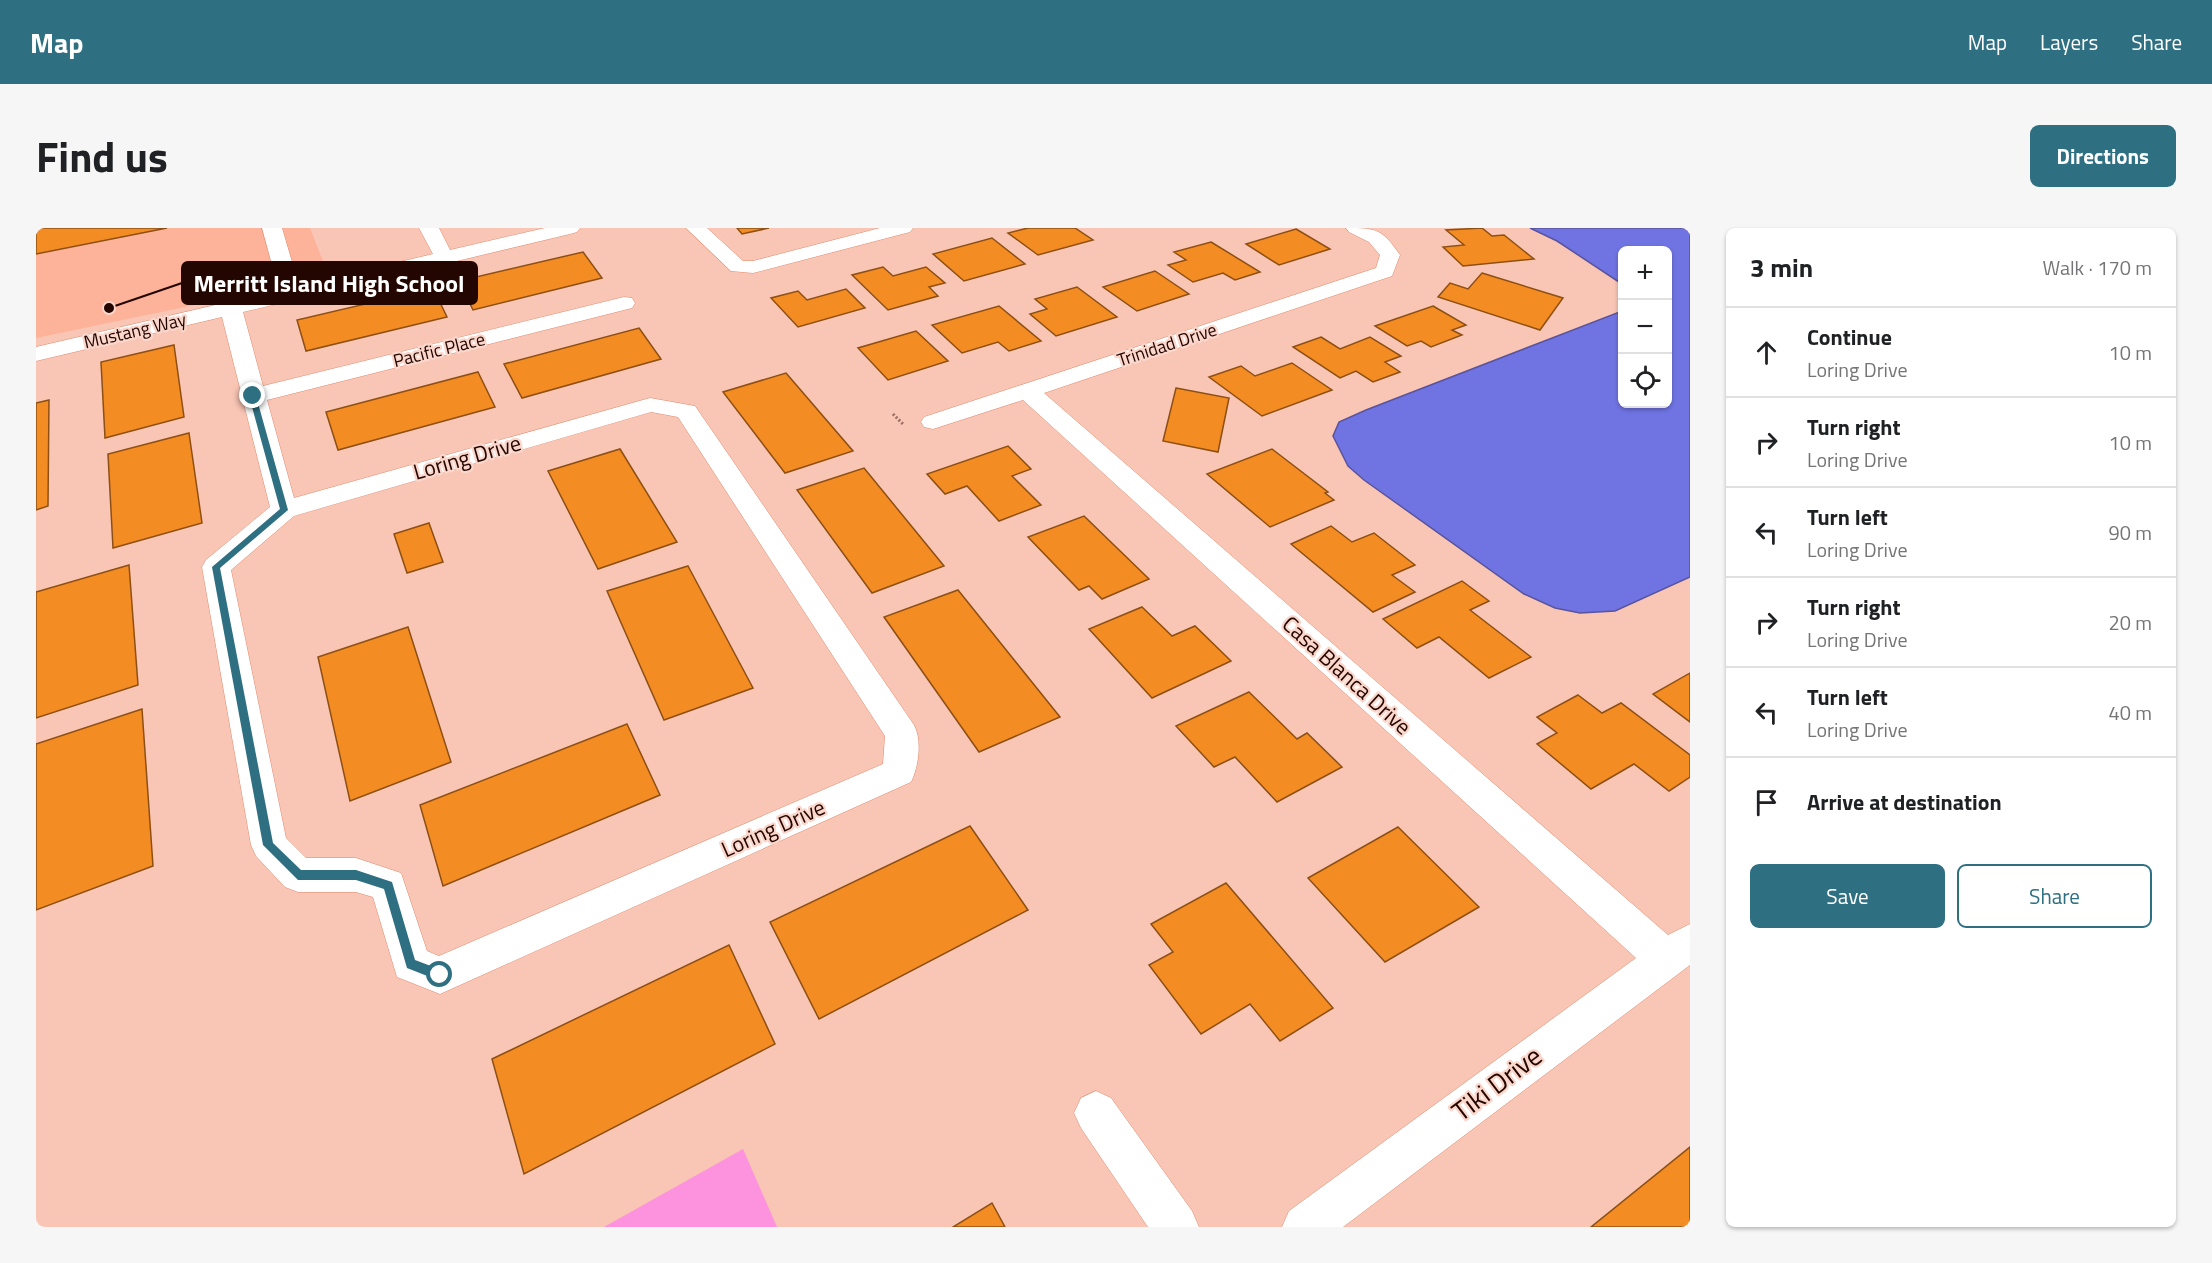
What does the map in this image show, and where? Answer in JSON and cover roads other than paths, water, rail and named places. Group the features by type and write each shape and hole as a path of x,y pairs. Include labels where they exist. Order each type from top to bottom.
{"street":[{"path":"272,228 291,294"},
{"path":"429,228 444,257"},
{"name":"Mustang Way","path":"36,354 570,228"},
{"path":"696,228 738,267 753,267 903,228"},
{"name":"Trinidad Drive","path":"933,422 1384,272 1390,255 1376,238 1356,228"},
{"name":"Pacific Place","path":"253,396 624,303"},
{"path":"231,309 284,510"},
{"name":"Casa Blanca Drive","path":"1027,391 1678,950"},
{"name":"Loring Drive","path":"650,405 686,411 902,734 899,772 440,975 411,964 388,885 356,875 298,875 268,845 216,567 284,510 650,405"},
{"name":"Tiki Drive","path":"1305,1227 1678,950"},
{"path":"1096,1113 1176,1227"}],"place":[{"name":"Merritt Island High School","path":"109,308"}]}
